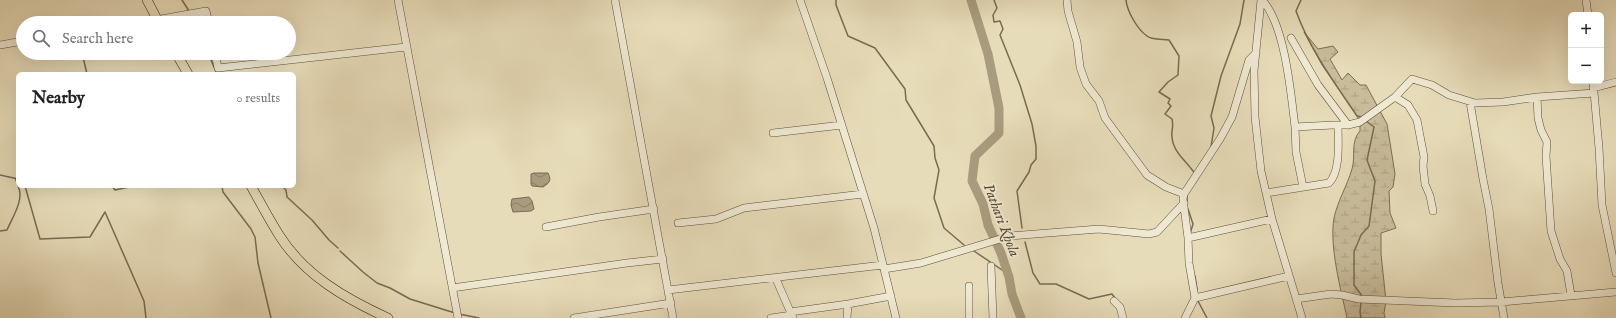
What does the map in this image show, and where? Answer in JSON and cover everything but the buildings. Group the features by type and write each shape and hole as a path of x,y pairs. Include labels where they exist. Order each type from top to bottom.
{"main road":[{"path":"148,0 155,16"},
{"path":"180,60 187,72"},
{"path":"253,188 279,236 312,273 338,292 388,318"}],"street":[{"path":"398,0 458,318"},
{"path":"615,0 673,318"},
{"path":"800,0 842,125 874,228 896,318"},
{"path":"1067,0 1068,11 1077,42 1080,67 1086,84 1103,108 1105,118 1147,175 1166,187 1184,194"},
{"path":"1261,0 1254,71 1254,117 1261,171 1272,219 1302,318"},
{"path":"1261,0 1267,5 1273,17 1280,39 1290,82 1296,152 1303,187"},
{"path":"1586,0 1588,12"},
{"path":"184,16 206,11 207,16"},
{"path":"1291,38 1318,85 1348,125"},
{"path":"0,44 16,42"},
{"path":"296,59 406,47"},
{"path":"1185,318 1195,298 1189,263 1184,194 1220,139 1232,117 1249,60 1256,53"},
{"path":"216,60 218,68 290,60"},
{"path":"1294,127 1348,125 1360,122 1395,97 1412,79 1432,85 1449,96 1470,102 1503,102 1593,88 1616,82"},
{"path":"1593,88 1600,148 1602,206 1616,273"},
{"path":"1395,97 1408,105 1417,120 1424,157 1422,166 1424,184 1430,196 1433,211"},
{"path":"1537,97 1538,118 1541,130 1547,142 1546,156 1551,231 1560,259 1567,271 1571,295"},
{"path":"1470,102 1483,179 1490,209 1504,318"},
{"path":"773,133 842,125"},
{"path":"1266,193 1329,183 1337,163 1338,125"},
{"path":"678,223 716,219 744,208 863,194"},
{"path":"668,290 921,263 1010,236 1098,229 1149,234 1157,232 1184,202"},
{"path":"546,227 654,209"},
{"path":"1188,238 1272,219"},
{"path":"452,288 663,259"},
{"path":"991,266 993,318"},
{"path":"1195,298 1289,276"},
{"path":"776,278 791,315"},
{"path":"969,286 969,318"},
{"path":"1296,299 1331,294 1361,299 1455,303 1477,301 1501,302 1616,292"},
{"path":"771,318 891,296"},
{"path":"1114,301 1120,307 1123,318"},
{"path":"574,318 671,303"},
{"path":"847,318 848,304"}],"green space":[{"path":"1304,32 1318,49 1333,46 1338,52 1330,59 1342,80 1348,73 1360,85 1366,85 1387,124 1395,174 1393,187 1389,191 1390,213 1396,228 1381,233 1381,254 1386,301 1384,313 1385,318 1347,318 1336,268 1333,229 1336,211 1352,169 1354,144 1360,131 1360,122 1322,65"}],"water":[{"path":"548,173 550,178 549,182 543,187 532,186 531,174"},
{"path":"529,197 532,201 534,209 531,211 513,212 511,205 512,199"}],"waterway":[{"path":"182,0 189,11"},
{"path":"836,0 836,5 848,36 875,48 905,89 906,100 934,146 935,158 939,170 934,198 944,228 964,245"},
{"name":"Pathari Khola","path":"971,0 988,54 999,108 999,133 975,156 972,181 983,204 988,225 1001,253 1009,277 1012,294 1021,318"},
{"path":"994,0 997,8 993,15 994,22 1000,21 1003,29 1000,35 1020,85 1032,124 1036,146 1036,159 1031,165 1029,172 1017,191 1022,228"},
{"path":"1126,0 1133,20 1143,33 1151,38 1169,40 1179,56 1178,75 1168,82 1159,92 1170,99 1168,103 1171,106 1165,114 1172,119 1172,137 1175,148 1195,174"},
{"path":"1211,147 1214,128 1211,116 1221,76 1240,24 1244,0"},
{"path":"1301,0 1296,11 1308,39 1331,78 1357,116 1362,117"},
{"path":"84,60 87,72"},
{"path":"211,60 216,72"},
{"path":"1362,296 1354,285 1354,252 1361,235 1369,226 1375,181 1367,160 1374,127 1366,121"},
{"path":"0,175 16,179"},
{"path":"0,231 7,230 17,208 20,197 19,188"},
{"path":"26,188 40,239 90,237 105,212 144,301 146,318"},
{"path":"114,188 115,190 124,188"},
{"path":"222,188 223,192 251,229 255,237 258,263 271,318"},
{"path":"284,188 286,190 287,197 312,220 338,248"},
{"path":"1187,194 1187,202"},
{"path":"1188,209 1193,224 1190,234"},
{"path":"1025,242 1033,273 1040,284 1056,284 1089,299 1112,294 1115,298"},
{"path":"340,251 377,283 410,299 455,313"},
{"path":"974,251 1008,274"},
{"path":"1195,276 1197,289"},
{"path":"1198,301 1207,318"},
{"path":"1361,302 1361,318"},
{"path":"459,314 479,318"}]}
